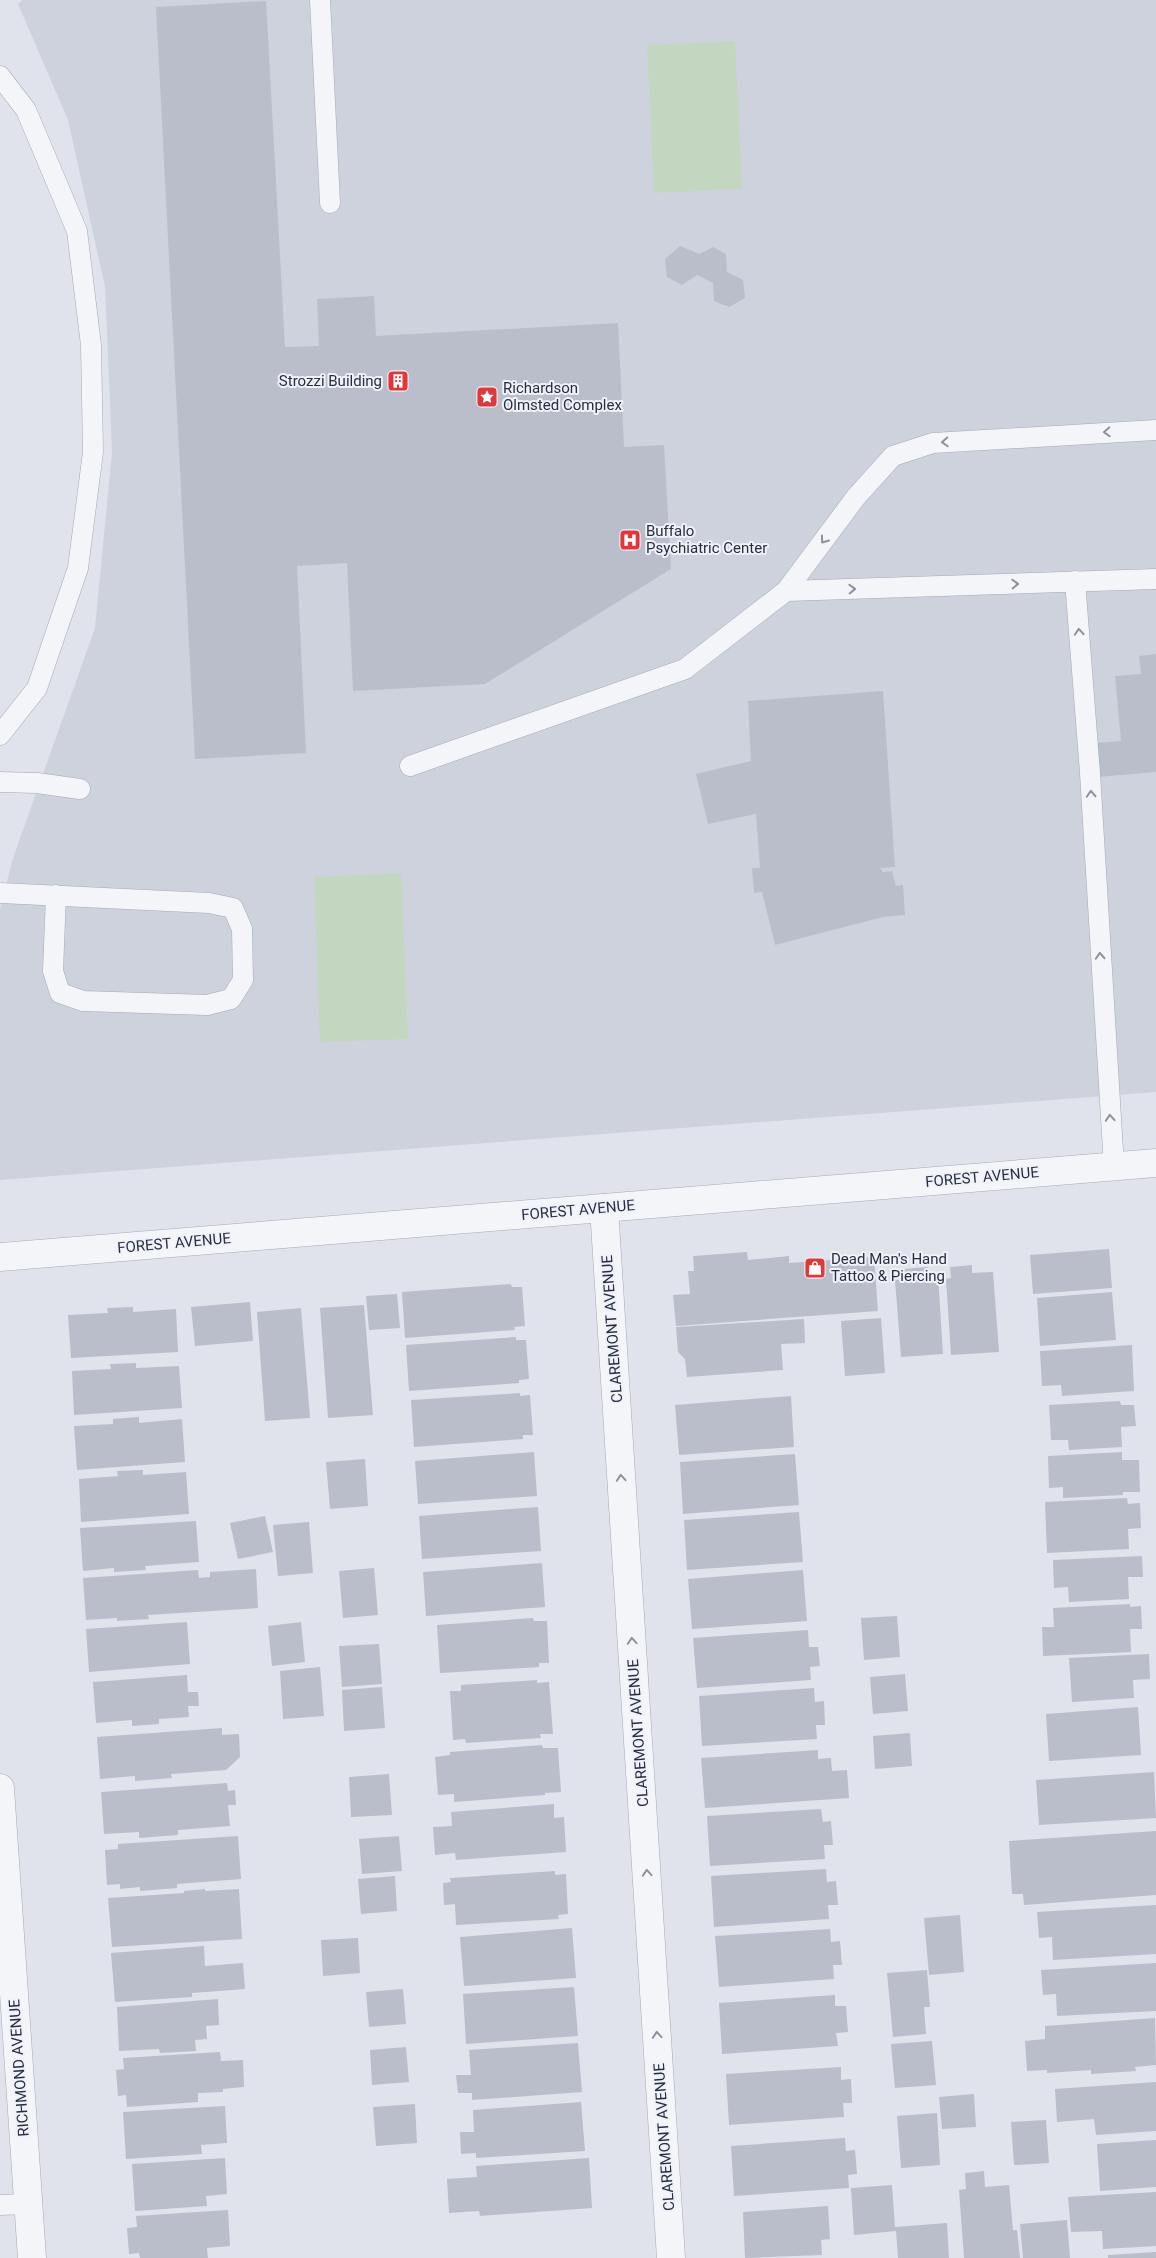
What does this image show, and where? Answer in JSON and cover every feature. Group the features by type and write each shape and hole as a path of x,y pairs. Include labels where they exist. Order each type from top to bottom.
{"street":[{"name":"FOREST AVENUE","path":"0,1257 1156,1163"},
{"name":"CLAREMONT AVENUE","path":"604,1208 671,2258"},
{"name":"RICHMOND AVENUE","path":"0,1788 32,2258"}],"lane":[{"path":"320,0 330,203"},
{"path":"0,76 26,110 77,231 91,345 93,452 78,568 37,688 0,735"},
{"path":"410,766 685,669 786,591 856,498 893,456 932,443 1156,430"},
{"path":"786,591 1156,579"},
{"path":"1076,582 1090,773 1114,1167"},
{"path":"0,782 36,783 80,789"},
{"path":"0,893 56,894 209,902 233,908 242,929 243,980 231,999 207,1005 83,1001 60,993 52,971 56,894"},
{"path":"0,2206 28,2204"}],"shaded area":[{"name":"Buffalo Psychiatric Center","path":"22,0 1156,0 1156,1092 0,1180 0,909 13,858 95,628 112,452 105,287 68,120 18,4"}],"green space":[{"path":"735,41 742,189 654,193 647,45"},
{"path":"401,873 408,1039 320,1042 314,877"}],"building":[{"name":"Strozzi Building","path":"266,1 285,347 319,346 317,299 374,296 376,336 618,323 624,447 664,445 671,569 485,684 353,691 347,563 297,566 306,753 195,759 156,7"},
{"path":"680,246 699,254 713,247 726,254 727,272 743,280 745,298 729,307 714,301 713,283 697,275 682,285 667,277 665,259"},
{"path":"1156,654 1156,772 1098,777 1095,743 1121,741 1115,676 1141,674 1139,656"},
{"path":"883,691 895,867 880,868 883,872 892,871 896,886 903,885 905,915 883,917 775,945 762,892 754,893 752,868 760,868 756,814 708,824 696,774 751,761 748,701"},
{"path":"1109,1249 1112,1288 1033,1294 1030,1255"},
{"path":"747,1252 748,1260 789,1256 789,1263 874,1257 878,1311 676,1326 673,1295 690,1294 688,1271 694,1271 693,1256"},
{"path":"972,1265 972,1273 993,1272 999,1352 951,1355 946,1279 951,1278 950,1267"},
{"path":"928,1267 929,1276 938,1276 943,1354 901,1357 895,1280 905,1280 904,1269"},
{"path":"511,1284 512,1287 522,1287 525,1326 514,1327 515,1330 405,1338 402,1292"},
{"path":"1112,1292 1116,1340 1040,1346 1037,1298"},
{"path":"397,1294 400,1328 369,1330 366,1296"},
{"path":"250,1302 253,1341 195,1346 191,1307"},
{"path":"364,1305 373,1415 328,1418 320,1308"},
{"path":"133,1307 133,1312 176,1309 178,1352 71,1358 68,1315 108,1313 107,1308"},
{"path":"301,1308 310,1418 265,1421 257,1312"},
{"path":"881,1318 885,1373 845,1376 841,1321"},
{"path":"804,1319 805,1343 781,1344 783,1370 687,1377 685,1359 678,1352 676,1327"},
{"path":"516,1337 516,1340 526,1340 529,1379 519,1380 519,1383 409,1391 406,1345"},
{"path":"1132,1345 1134,1391 1062,1396 1061,1385 1042,1386 1040,1351"},
{"path":"136,1363 136,1368 179,1366 182,1408 74,1415 72,1371 111,1369 110,1364"},
{"path":"520,1393 520,1396 530,1395 533,1435 523,1435 523,1439 414,1447 411,1400"},
{"path":"791,1396 794,1447 679,1455 675,1405"},
{"path":"1120,1401 1121,1405 1134,1405 1136,1426 1121,1427 1122,1447 1069,1450 1068,1440 1051,1440 1049,1405"},
{"path":"139,1417 139,1423 182,1419 185,1462 77,1470 74,1426 113,1424 113,1419"},
{"path":"534,1452 537,1496 418,1504 415,1461"},
{"path":"1122,1452 1122,1460 1139,1460 1140,1492 1123,1492 1123,1495 1063,1498 1063,1487 1049,1488 1048,1456"},
{"path":"795,1454 799,1505 683,1514 680,1462"},
{"path":"365,1459 368,1506 330,1509 326,1462"},
{"path":"143,1470 143,1475 186,1472 189,1514 81,1522 79,1479 118,1476 117,1471"},
{"path":"1127,1498 1128,1504 1140,1503 1141,1528 1128,1529 1129,1549 1047,1553 1045,1502"},
{"path":"538,1507 541,1551 422,1559 419,1516"},
{"path":"799,1512 803,1562 687,1570 684,1520"},
{"path":"265,1516 273,1552 238,1559 230,1523"},
{"path":"196,1521 199,1562 145,1566 146,1570 114,1572 114,1568 83,1571 80,1528"},
{"path":"309,1522 313,1573 278,1576 273,1525"},
{"path":"1142,1556 1143,1577 1128,1577 1129,1599 1069,1602 1068,1587 1054,1588 1053,1560"},
{"path":"542,1563 545,1607 426,1616 423,1572"},
{"path":"374,1568 378,1615 343,1618 339,1571"},
{"path":"256,1569 258,1608 148,1615 149,1619 117,1621 117,1618 86,1620 83,1578 198,1570 199,1578 210,1577 210,1572"},
{"path":"803,1570 807,1621 692,1629 688,1579"},
{"path":"1130,1604 1130,1607 1141,1606 1142,1629 1130,1629 1131,1652 1043,1656 1042,1627 1054,1627 1053,1608"},
{"path":"897,1616 900,1657 864,1660 861,1618"},
{"path":"533,1618 534,1621 547,1621 549,1663 539,1663 539,1667 440,1673 437,1625"},
{"path":"187,1622 190,1664 89,1672 86,1629"},
{"path":"301,1622 305,1662 272,1666 268,1626"},
{"path":"808,1630 809,1647 818,1647 820,1666 810,1667 811,1680 697,1688 693,1638"},
{"path":"379,1644 382,1684 342,1687 339,1646"},
{"path":"1149,1654 1150,1679 1133,1680 1134,1698 1072,1702 1069,1658"},
{"path":"320,1667 324,1716 283,1719 280,1671"},
{"path":"905,1674 908,1711 873,1714 870,1677"},
{"path":"187,1675 188,1692 198,1692 199,1706 188,1706 189,1717 159,1719 159,1724 132,1726 132,1720 96,1723 93,1682"},
{"path":"537,1680 537,1683 549,1682 553,1734 540,1734 541,1738 466,1743 465,1739 453,1740 450,1691 461,1691 461,1685"},
{"path":"382,1687 385,1728 344,1731 342,1690"},
{"path":"814,1688 815,1702 824,1701 825,1725 816,1725 817,1739 702,1746 699,1696"},
{"path":"1138,1707 1141,1755 1049,1761 1046,1714"},
{"path":"222,1728 222,1735 239,1734 240,1757 226,1770 171,1774 172,1778 135,1781 135,1776 100,1779 97,1737"},
{"path":"910,1733 912,1766 875,1769 873,1736"},
{"path":"542,1745 543,1748 558,1748 561,1792 454,1802 454,1794 438,1795 435,1757 450,1755 450,1752"},
{"path":"818,1750 818,1759 831,1758 832,1771 847,1770 849,1798 705,1808 701,1758"},
{"path":"1154,1772 1156,1818 1039,1825 1036,1780"},
{"path":"389,1774 392,1815 351,1817 349,1777"},
{"path":"227,1783 228,1791 235,1790 236,1805 228,1805 230,1826 178,1830 178,1835 139,1838 139,1832 104,1834 101,1792"},
{"path":"554,1804 554,1818 564,1817 566,1852 456,1860 455,1853 435,1855 433,1827 452,1826 451,1812"},
{"path":"821,1809 823,1822 831,1821 833,1845 824,1845 825,1859 710,1866 707,1816"},
{"path":"1156,1831 1156,1895 1024,1905 1023,1894 1012,1894 1009,1841"},
{"path":"238,1836 241,1879 177,1884 177,1888 140,1891 140,1887 120,1889 120,1884 107,1885 105,1850 118,1849 118,1844"},
{"path":"399,1836 402,1871 362,1874 359,1839"},
{"path":"826,1869 827,1882 836,1881 838,1905 828,1905 829,1919 714,1927 711,1876"},
{"path":"555,1871 555,1875 566,1874 568,1914 558,1915 559,1919 456,1925 455,1904 444,1905 443,1883 451,1882 450,1878"},
{"path":"395,1876 397,1911 361,1914 358,1879"},
{"path":"205,1889 205,1891 239,1889 242,1939 112,1947 108,1898 184,1893 184,1891"},
{"path":"1156,1905 1156,1954 1053,1960 1052,1937 1039,1938 1037,1912"},
{"path":"960,1915 964,1972 929,1975 924,1918"},
{"path":"572,1928 576,1978 464,1986 460,1937"},
{"path":"830,1929 831,1942 840,1941 842,1965 833,1965 834,1979 719,1987 715,1936"},
{"path":"358,1938 360,1973 323,1976 321,1940"},
{"path":"204,1946 205,1966 243,1963 245,1989 192,1993 192,1997 115,2002 111,1953"},
{"path":"1156,1963 1156,2011 1057,2016 1056,1994 1043,1995 1041,1970"},
{"path":"927,1970 930,2007 924,2007 926,2034 893,2037 887,1973"},
{"path":"574,1987 578,2036 466,2044 463,1994"},
{"path":"403,1989 406,2024 369,2027 366,1992"},
{"path":"835,1995 835,2006 846,2006 848,2032 836,2033 838,2046 722,2054 719,2003"},
{"path":"218,1999 219,2025 206,2026 207,2039 195,2040 196,2051 160,2053 159,2049 119,2051 117,2007"},
{"path":"1155,2018 1156,2065 1135,2067 1136,2071 1091,2074 1091,2070 1047,2073 1047,2070 1027,2071 1025,2041 1045,2039 1045,2026"},
{"path":"932,2041 936,2085 895,2088 891,2044"},
{"path":"578,2043 582,2092 472,2100 472,2093 458,2093 456,2075 471,2075 469,2050"},
{"path":"406,2047 409,2082 372,2085 370,2050"},
{"path":"220,2052 221,2061 243,2060 244,2087 223,2089 223,2092 198,2093 198,2102 127,2107 126,2095 118,2096 116,2070 124,2069 123,2058"},
{"path":"841,2067 841,2080 851,2079 852,2103 843,2103 844,2117 729,2125 726,2074"},
{"path":"1156,2082 1156,2131 1096,2135 1094,2119 1057,2122 1055,2089"},
{"path":"974,2094 976,2127 942,2129 939,2097"},
{"path":"581,2102 585,2151 476,2158 476,2153 461,2154 460,2132 474,2132 473,2110"},
{"path":"415,2104 417,2143 376,2146 373,2107"},
{"path":"225,2106 227,2143 201,2145 202,2154 126,2159 123,2112"},
{"path":"937,2113 940,2165 901,2168 897,2116"},
{"path":"1046,2120 1049,2163 1014,2165 1011,2122"},
{"path":"845,2138 846,2151 855,2150 857,2174 848,2175 849,2188 734,2196 731,2146"},
{"path":"1156,2140 1156,2187 1100,2191 1097,2144"},
{"path":"225,2158 227,2194 206,2196 207,2206 135,2211 132,2164"},
{"path":"589,2158 592,2208 480,2216 479,2211 449,2213 447,2179 477,2177 476,2166"},
{"path":"984,2171 985,2187 1009,2185 1013,2230 1017,2230 1020,2258 964,2258 959,2190 966,2189 965,2173"},
{"path":"892,2185 895,2227 947,2223 949,2258 898,2258 896,2231 854,2235 851,2188"},
{"path":"1156,2192 1156,2246 1103,2249 1102,2231 1071,2232 1068,2197"},
{"path":"828,2206 830,2239 821,2240 822,2255 745,2258 743,2212"},
{"path":"228,2210 230,2246 207,2248 208,2258 140,2258 139,2253 129,2254 127,2228 137,2227 136,2216"},
{"path":"1067,2220 1070,2258 1023,2258 1020,2224"},
{"path":"1156,2252 1156,2258 1108,2258 1108,2255"}],"place":[{"name":"Strozzi Building","path":"398,381"},
{"name":"Richardson Olmsted Complex","path":"487,397"},
{"name":"Buffalo Psychiatric Center","path":"630,540"},
{"name":"Dead Man's Hand Tattoo & Piercing","path":"815,1268"}]}
